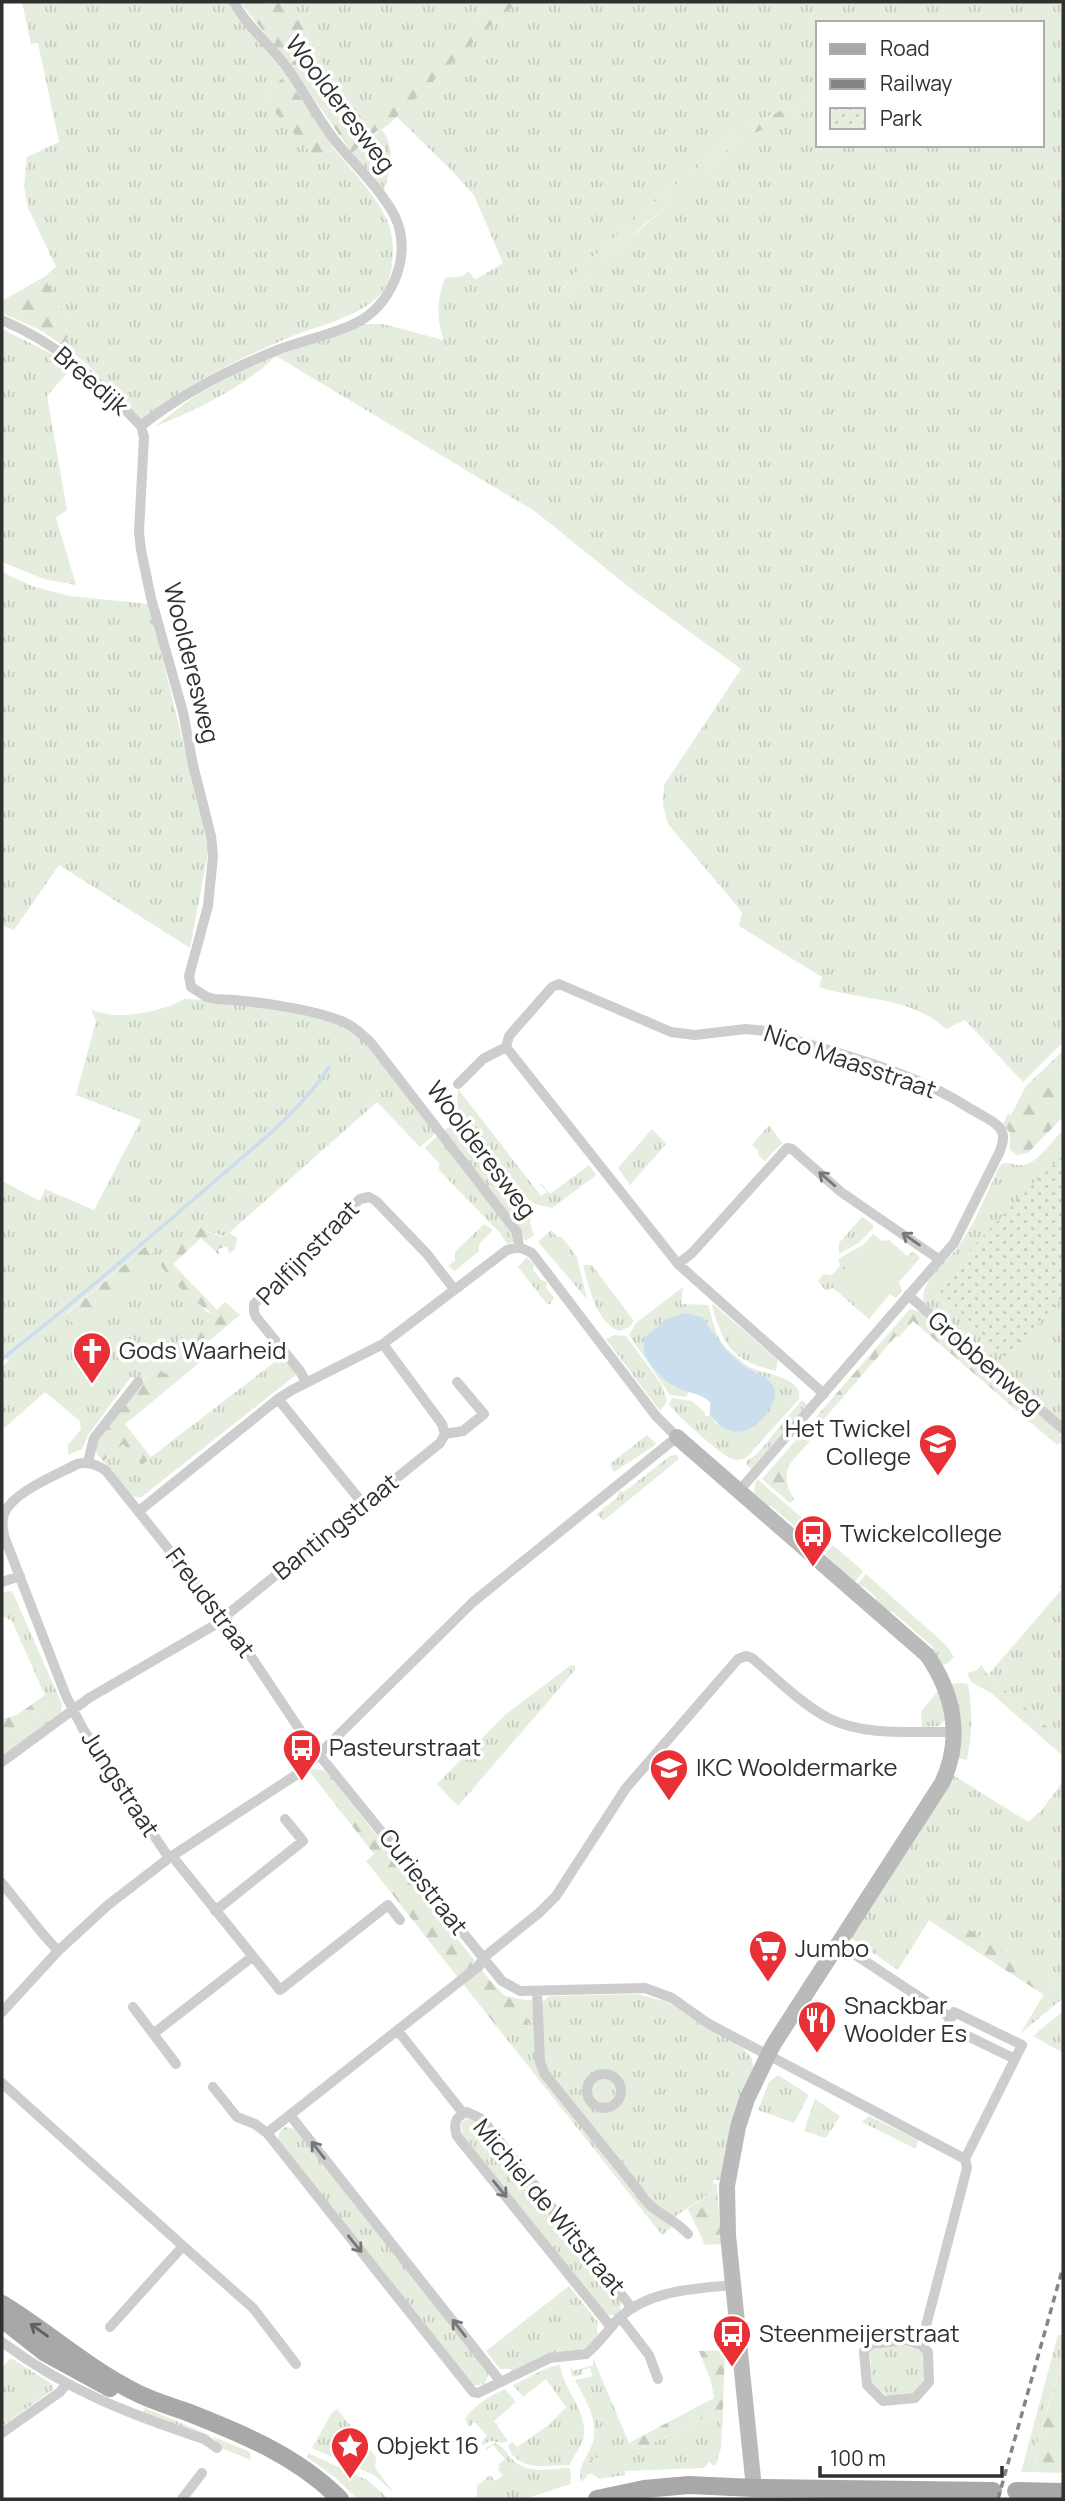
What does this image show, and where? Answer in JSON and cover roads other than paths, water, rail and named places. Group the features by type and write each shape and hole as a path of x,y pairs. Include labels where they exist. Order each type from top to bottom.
{"main road":[{"path":"2,2304 71,2353 137,2393 270,2447 304,2468 340,2499"},
{"path":"2,2319 26,2340 70,2368 109,2388 137,2393"},
{"path":"597,2499 660,2487 689,2486 755,2494 993,2491"},
{"path":"1016,2491 1063,2492"}],"street":[{"name":"Woolderesweg","path":"234,2 288,68 335,141 394,216 401,242 396,276 389,293 369,315 325,335 247,363 174,401 141,426 144,436 139,532 141,550 151,598 183,712 212,846 212,878 208,906 189,976 191,987 207,997 248,1001 333,1018 354,1028 372,1044 517,1233 519,1247 532,1253 656,1416 739,1492 927,1655 950,1701 955,1732 951,1759 942,1783 768,2054 747,2099 729,2168 727,2204 732,2285 755,2494"},
{"name":"Breedijk","path":"2,320 76,362 141,426"},
{"name":"Nico Maasstraat","path":"458,1084 483,1059 506,1047 509,1036 552,987 559,984 671,1031 695,1035 746,1029 765,1031 917,1080 959,1101 998,1126 1004,1140 961,1233 739,1492"},
{"path":"506,1047 678,1264 824,1394"},
{"path":"678,1264 692,1254 787,1148 792,1149 841,1192 940,1260"},
{"name":"Palfijnstraat","path":"306,1382 256,1317 254,1304 360,1199 369,1197 376,1201 427,1254 454,1289"},
{"path":"139,1511 278,1399 383,1344 507,1250 519,1247"},
{"name":"Grobbenweg","path":"908,1295 1063,1429"},
{"path":"383,1344 442,1424 445,1434"},
{"path":"73,1710 4,1536 3,1513 18,1496 77,1464 89,1462 94,1438 138,1382"},
{"name":"Bantingstraat","path":"2,1762 89,1698 224,1618 440,1443 445,1434 463,1431 484,1414 457,1382"},
{"path":"278,1399 364,1505"},
{"path":"2,2012 58,1951 108,1905 170,1857 302,1770 473,1602 677,1437"},
{"name":"Freudstraat","path":"89,1462 106,1471 224,1618 319,1754"},
{"path":"2,1583 20,1576"},
{"path":"267,2133 479,1966 483,1958 556,1896 632,1781 730,1667 742,1657 752,1658 808,1705 840,1723 878,1731 955,1732"},
{"name":"Jungstraat","path":"73,1710 83,1729 170,1857 280,1990 388,1905 400,1920"},
{"name":"Curiestraat","path":"319,1754 509,1987 520,1991 633,1988 655,1990 672,1998 709,2024 768,2054"},
{"path":"215,1911 303,1841 285,1819"},
{"path":"2,1882 58,1951"},
{"path":"839,1944 951,2018 954,2012 1022,2045 965,2159 967,2168 921,2345"},
{"path":"153,2034 252,1957"},
{"path":"537,1991 540,2062 544,2073 645,2202 653,2210 680,2225 688,2234"},
{"path":"133,2007 176,2064"},
{"name":"Michiel de Witstraat","path":"398,2031 463,2113"},
{"path":"768,2054 965,2159"},
{"path":"2,2083 253,2308 296,2364"},
{"path":"213,2087 237,2117 255,2124 267,2133 474,2392 478,2393 550,2358 586,2354 632,2308 675,2292 732,2285"},
{"path":"576,2113 590,2101"},
{"name":"Michiel de Witstraat","path":"463,2113 472,2113 482,2119 632,2308"},
{"name":"Michiel de Witstraat","path":"463,2113 455,2125 457,2136 611,2327"},
{"path":"290,2115 501,2382"},
{"path":"110,2327 183,2246"},
{"path":"620,2318 649,2355 658,2379"},
{"path":"905,2340 921,2345 928,2352 931,2378 919,2395 911,2400 888,2402 869,2388 864,2351 867,2347 871,2344 905,2340"},
{"path":"2,2342 66,2384 125,2412 204,2439 218,2448"},
{"path":"2,2433 60,2392 66,2384"},
{"path":"182,2499 202,2473"}],"water":[{"path":"685,1313 702,1317 731,1355 767,1379 774,1387 775,1397 770,1408 750,1429 734,1432 718,1424 710,1415 710,1402 669,1383 655,1370 644,1352 644,1338 667,1319"}],"waterway":[{"path":"2,1359 273,1131 303,1100 329,1067"}],"railway":[{"path":"998,2499 1063,2267"}],"place":[{"name":"Gods Waarheid","path":"92,1385"},
{"name":"Het Twickel College","path":"938,1477"},
{"name":"Twickelcollege","path":"813,1568"},
{"name":"Pasteurstraat","path":"302,1782"},
{"name":"IKC Wooldermarke","path":"669,1802"},
{"name":"Jumbo","path":"768,1983"},
{"name":"Snackbar Woolder Es","path":"817,2054"},
{"name":"Steenmeijerstraat","path":"732,2368"},
{"name":"Objekt 16","path":"350,2480"}]}
